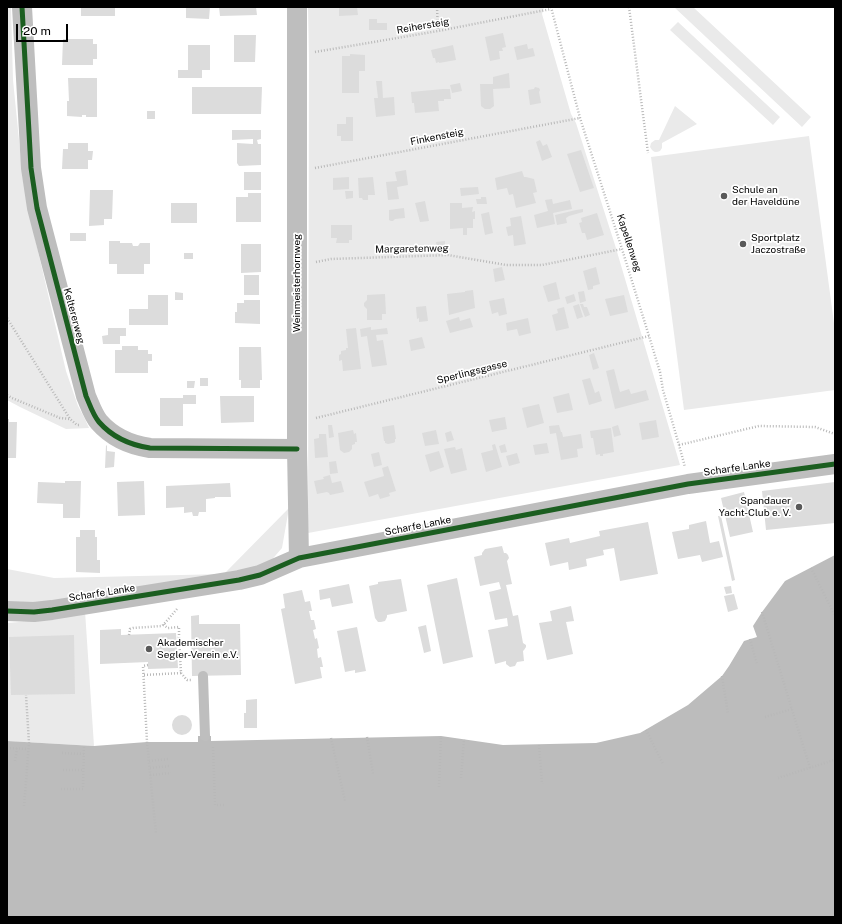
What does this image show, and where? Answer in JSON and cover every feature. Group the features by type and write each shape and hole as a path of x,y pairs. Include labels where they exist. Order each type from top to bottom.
{"street":[{"name":"Keltererweg","path":"22,7 31,168 37,208 86,396 98,421 117,438 128,443 150,448 297,449"},
{"name":"Weinmeisterhornweg","path":"296,7 297,449 299,558"},
{"name":"Scharfe Lanke","path":"7,611 34,612 52,610 239,580 260,574 299,558 688,484 835,464"}],"lane":[{"path":"203,676 209,738"}],"path":[{"path":"437,7 438,31"},
{"path":"629,7 648,153"},
{"path":"7,318 70,419"},
{"path":"7,395 60,418"},
{"path":"679,445 759,426 815,427 835,434"},
{"path":"811,568 835,616"},
{"path":"129,635 130,630 133,628 158,626 164,624 178,608"},
{"path":"762,612 810,768"},
{"path":"144,675 181,673 178,637 179,627 168,628 164,624"},
{"path":"750,639 758,664"},
{"path":"148,665 143,666 150,774 156,834"},
{"path":"722,676 728,714"},
{"path":"24,806 28,749 26,695"},
{"path":"765,717 792,709"},
{"path":"646,730 663,764"},
{"path":"439,787 441,736"},
{"path":"367,737 373,774"},
{"path":"209,738 215,805 226,805"},
{"path":"331,738 345,801"},
{"path":"461,778 464,739"},
{"path":"539,745 542,784"},
{"path":"61,789 83,789 84,746"},
{"path":"7,748 28,749"},
{"path":"15,761 17,748"},
{"path":"62,753 84,754"},
{"path":"149,761 169,759"},
{"path":"778,778 834,760"},
{"path":"150,768 170,766"},
{"path":"63,770 83,770"},
{"path":"150,774 171,773"}],"shaded area":[{"path":"7,7 11,7 13,80 23,180 30,217 66,371 78,406 89,428 66,429 7,400"},
{"path":"308,7 544,7 542,14 571,114 576,123 615,245 680,465 308,533"},
{"path":"674,7 693,7 811,117 802,127"},
{"path":"678,22 780,117 773,125 670,30"},
{"path":"675,106 697,124 662,143 662,148 660,151 654,152 650,147 651,143 655,140 659,140"},
{"name":"Sportplatz Jaczostraße","path":"809,136 835,331 835,390 684,410 651,157"},
{"path":"289,508 282,548 269,563 237,575 7,611 7,569 54,578 224,574"},
{"path":"835,555 835,917 7,917 7,741 94,746 147,742 198,742 198,736 211,736 211,741 441,736 503,745 596,743 640,733 688,705 722,676 744,641 757,637 753,626 785,581"},
{"path":"85,611 94,746 7,741 7,623 45,620"}],"building":[{"path":"81,7 115,7 115,16 81,16"},
{"path":"186,7 210,7 209,19 186,18"},
{"path":"219,7 256,7 257,15 220,16"},
{"path":"339,7 357,7 358,15 339,16"},
{"path":"369,19 377,19 377,23 387,23 387,30 369,30"},
{"path":"503,33 506,47 502,48 503,51 499,51 500,59 490,61 485,37"},
{"path":"234,35 256,35 255,62 234,62"},
{"path":"63,39 93,39 93,44 97,44 97,59 93,59 93,65 62,65"},
{"path":"527,44 528,49 533,48 535,56 517,60 514,47"},
{"path":"188,45 210,45 210,70 202,70 202,78 178,78 178,70 188,70"},
{"path":"453,45 456,60 436,63 431,50"},
{"path":"350,54 365,55 365,71 359,71 359,93 342,93 342,56 350,56"},
{"path":"509,73 510,88 493,89 494,106 490,109 485,109 481,106 480,84 493,84 493,77"},
{"path":"68,78 97,78 97,117 86,117 86,115 82,115 82,117 67,116 67,101 69,101"},
{"path":"376,81 382,81 383,98 394,97 395,115 376,117 374,98 378,98"},
{"path":"460,83 462,91 452,93 450,85"},
{"path":"192,87 262,87 261,114 192,114"},
{"path":"535,87 539,88 540,90 541,103 530,105 528,90 534,89"},
{"path":"450,89 451,99 438,101 439,111 415,113 411,92"},
{"path":"147,111 155,111 155,119 147,119"},
{"path":"346,117 353,117 353,141 341,141 341,136 337,136 337,124 346,124"},
{"path":"232,130 261,130 261,139 257,140 258,144 261,144 261,165 239,166 237,163 237,143 253,144 253,139 232,140"},
{"path":"540,140 543,146 547,144 552,157 542,161 536,142"},
{"path":"68,143 88,143 88,151 93,151 92,160 88,160 88,169 62,169 63,149 68,149"},
{"path":"581,150 594,188 580,192 567,154"},
{"path":"406,170 408,185 397,187 399,199 388,200 386,182 397,181 395,172"},
{"path":"522,171 524,177 534,179 537,192 533,193 536,203 516,208 513,194 509,195 507,188 497,190 495,178"},
{"path":"244,172 261,172 261,190 244,190"},
{"path":"349,177 349,189 333,190 333,178"},
{"path":"373,177 375,195 368,195 368,200 359,198 358,178"},
{"path":"478,187 479,194 461,196 460,188"},
{"path":"90,190 113,190 112,219 104,219 104,225 89,226"},
{"path":"345,191 353,191 353,198 346,199"},
{"path":"248,193 261,193 261,222 236,222 236,197 248,197"},
{"path":"481,197 486,197 487,204 477,204 476,199 481,199"},
{"path":"552,199 553,204 570,200 572,209 553,213 555,224 537,228 534,215 548,211 545,200"},
{"path":"425,201 429,221 420,222 415,203"},
{"path":"171,203 197,203 197,223 171,223"},
{"path":"450,203 462,203 462,208 473,207 472,212 475,211 475,219 473,219 473,228 467,228 467,235 463,235 463,228 450,229"},
{"path":"404,208 405,218 395,219 393,221 389,220 389,210"},
{"path":"583,209 583,212 566,218 567,223 557,225 555,215"},
{"path":"489,212 493,233 485,235 481,214"},
{"path":"597,213 604,235 587,240 585,233 582,233 579,223 582,222 581,218"},
{"path":"521,216 526,244 514,246 513,235 508,236 506,227 511,226 510,218"},
{"path":"331,225 352,225 352,240 349,240 349,243 336,243 337,238 331,238"},
{"path":"70,233 86,233 86,241 70,241"},
{"path":"109,241 132,243 133,246 138,246 140,243 150,243 150,264 144,264 144,274 117,274 117,264 109,264"},
{"path":"445,241 445,249 437,250 436,242"},
{"path":"241,244 261,244 261,272 241,273"},
{"path":"184,253 193,253 193,259 184,259"},
{"path":"502,267 505,280 495,282 493,269"},
{"path":"596,267 600,284 593,286 593,289 588,290 583,271"},
{"path":"244,275 259,275 259,295 244,295"},
{"path":"556,282 560,299 548,302 543,286"},
{"path":"473,290 475,308 449,315 447,294"},
{"path":"584,291 586,301 580,303 578,292"},
{"path":"175,292 183,293 183,300 175,300"},
{"path":"385,294 386,314 382,314 382,320 367,320 367,309 364,306 364,303 367,300 367,295"},
{"path":"574,294 576,301 567,304 565,297"},
{"path":"148,295 168,295 168,325 129,325 129,309 148,309"},
{"path":"624,295 628,312 610,316 605,299"},
{"path":"504,298 507,314 499,316 498,312 492,314 489,301"},
{"path":"244,300 260,300 260,324 235,323 237,303 244,303"},
{"path":"579,304 583,317 577,319 573,306"},
{"path":"580,304 587,307 590,315 585,317"},
{"path":"426,306 428,321 419,322 419,318 417,319 416,307"},
{"path":"564,307 569,328 556,331 552,315 558,313 557,309"},
{"path":"459,317 460,321 470,318 473,327 450,333 446,321"},
{"path":"528,318 531,333 519,336 517,329 507,331 506,323"},
{"path":"371,327 371,330 387,328 388,334 376,335 377,341 383,340 387,365 372,367 367,336 361,337 360,329"},
{"path":"108,328 126,328 126,336 120,336 120,344 103,344 102,336 108,335"},
{"path":"356,328 361,369 343,371 342,360 339,361 339,355 341,354 341,351 348,348 346,329"},
{"path":"422,337 425,348 411,351 409,340"},
{"path":"122,346 138,346 138,350 148,350 148,354 152,354 152,361 148,361 148,373 115,373 115,350 122,350"},
{"path":"239,347 261,347 262,380 260,380 260,388 241,388 241,380 239,380"},
{"path":"594,353 599,368 593,370 589,355"},
{"path":"614,369 620,392 629,389 631,394 646,390 649,400 615,409 606,371"},
{"path":"200,378 208,378 208,386 200,386"},
{"path":"590,378 595,393 599,391 602,401 589,405 582,380"},
{"path":"187,381 195,381 194,388 187,388"},
{"path":"569,393 573,410 557,413 553,397"},
{"path":"183,395 196,395 196,404 183,404 183,426 160,426 160,398 183,398"},
{"path":"220,396 254,396 254,422 221,423"},
{"path":"539,404 544,423 527,428 522,408"},
{"path":"505,417 507,429 492,432 489,420"},
{"path":"7,419 9,419 9,422 17,422 16,458 7,458"},
{"path":"656,420 659,437 642,440 639,423"},
{"path":"328,425 332,425 334,437 329,438"},
{"path":"394,425 395,442 388,444 385,443 382,427"},
{"path":"559,425 563,437 581,434 583,448 577,449 578,457 561,460 556,433 550,434 549,426"},
{"path":"618,425 621,435 614,437 612,427"},
{"path":"611,428 614,452 603,454 603,456 600,456 600,454 596,455 593,438 591,438 590,431"},
{"path":"353,430 354,434 356,433 357,442 352,445 352,449 349,452 344,453 340,450 338,433"},
{"path":"436,430 439,444 425,446 422,433"},
{"path":"451,431 454,440 447,442 445,433"},
{"path":"319,434 326,434 328,457 315,458 314,439 319,438"},
{"path":"547,443 549,453 535,455 533,445"},
{"path":"495,444 502,467 486,472 481,453 493,450 492,445"},
{"path":"505,444 507,452 501,453 499,446"},
{"path":"106,445 107,451 115,452 114,467 105,468"},
{"path":"455,447 456,450 462,448 467,470 451,474 444,449"},
{"path":"439,451 444,467 430,472 425,455"},
{"path":"379,452 382,465 374,467 371,454"},
{"path":"517,453 520,463 509,466 506,456"},
{"path":"336,461 338,473 330,474 329,462"},
{"path":"388,466 396,491 389,493 390,496 380,499 378,494 369,497 364,482 384,476 382,468"},
{"path":"330,475 332,483 341,481 344,492 330,495 327,492 317,494 314,481 324,479 323,477"},
{"path":"65,481 81,481 80,518 63,518 63,504 37,503 38,482 65,483"},
{"path":"144,481 145,515 118,516 117,482"},
{"name":"Spandauer Yacht-Club e. V.","path":"835,482 835,523 766,530 762,491"},
{"path":"230,483 231,497 215,497 206,499 206,512 199,512 198,516 193,516 192,512 184,513 184,507 166,508 166,486"},
{"path":"744,492 753,532 730,537 721,498"},
{"path":"718,516 721,516 735,580 732,581"},
{"path":"706,521 710,543 719,541 723,557 702,562 700,555 678,559 672,532 689,529 689,525"},
{"path":"648,522 658,574 620,581 614,548 603,550 604,555 586,559 587,566 569,570 568,562 550,566 545,543 569,538 570,543 600,536 599,531"},
{"path":"80,530 95,530 95,537 97,537 97,560 100,560 100,573 76,572 76,537 80,537"},
{"path":"502,546 504,553 508,555 509,558 507,561 512,584 506,585 513,616 518,615 523,643 526,645 523,651 524,661 517,662 515,666 510,667 506,664 506,661 495,664 488,630 508,626 507,618 495,620 489,592 501,589 499,582 480,586 474,557 482,555 485,549"},
{"path":"457,578 473,657 443,664 427,585"},
{"path":"401,579 407,611 387,615 385,621 378,622 375,618 369,586 378,584 378,582"},
{"path":"349,584 353,603 332,607 330,598 320,600 319,590"},
{"path":"731,586 732,593 726,594 724,587"},
{"path":"302,590 305,602 310,601 312,611 309,611 311,620 314,620 316,629 313,630 315,639 317,638 319,648 317,649 318,658 321,657 323,667 320,667 322,678 295,684 281,609 285,608 283,594"},
{"path":"734,594 738,609 728,612 724,596"},
{"path":"571,606 574,621 566,622 573,654 547,660 539,623 552,621 550,611"},
{"path":"199,615 199,624 240,624 241,675 192,676 191,616"},
{"path":"426,625 431,651 424,653 418,627"},
{"path":"357,627 366,671 355,673 355,670 345,672 337,631"},
{"name":"Akademischer Segler-Verein e.V.","path":"121,629 121,635 176,633 178,668 148,669 148,662 100,664 100,630"},
{"path":"74,635 75,694 11,695 9,637"},
{"path":"257,699 257,728 244,728 246,700"},
{"path":"182,715 189,718 192,725 189,732 182,735 175,732 172,725 175,718"}],"cycle path":[{"path":"22,7 31,168 37,208 86,396 95,416 104,428 122,440 150,448 297,449"},
{"path":"7,611 34,612 52,610 239,580 260,575 299,558 688,484 835,464"}],"place":[{"name":"Schule an der Haveldüne","path":"724,196"},
{"name":"Sportplatz Jaczostraße","path":"743,244"},
{"name":"Spandauer Yacht-Club e. V.","path":"799,507"},
{"name":"Akademischer Segler-Verein e.V.","path":"149,649"}]}
